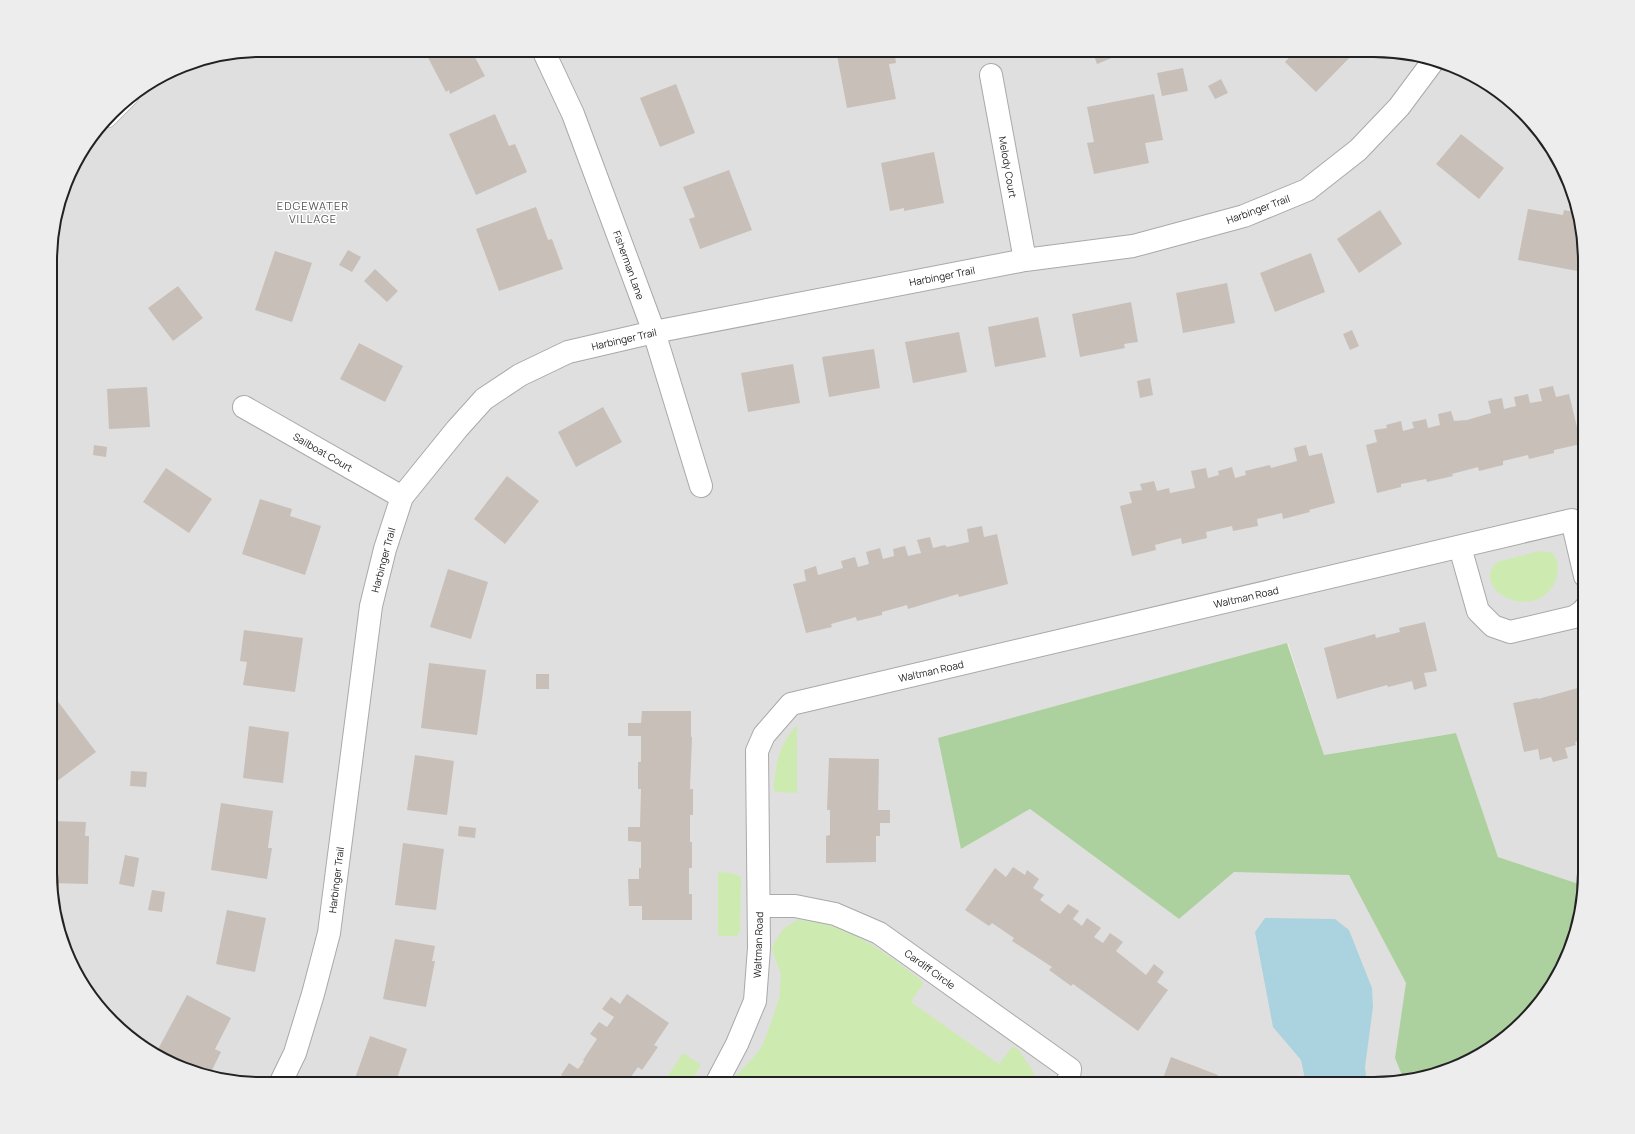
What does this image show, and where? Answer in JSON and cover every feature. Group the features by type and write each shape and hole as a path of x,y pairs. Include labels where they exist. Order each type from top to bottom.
{"street":[{"name":"Fisherman Lane","path":"546,57 573,114 654,332 701,486"},
{"name":"Harbinger Trail","path":"283,1077 295,1053 313,994 329,933 371,606 385,549 402,497 457,429 484,399 520,375 568,352 654,332 1025,260 1133,246 1244,216 1307,190 1358,150 1399,107 1430,65"},
{"name":"Melody Court","path":"991,75 1025,260"},
{"name":"Sailboat Court","path":"244,407 402,497"},
{"name":"Waltman Road","path":"720,1077 737,1044 755,1001 759,948 757,751 764,734 791,704 1572,520 1578,546"},
{"path":"1460,546 1478,611 1493,626 1510,632 1574,617 1578,614"},
{"name":"Cardiff Circle","path":"759,906 795,906 835,914 879,932 1070,1069 1069,1077"}],"shaded area":[{"name":"EDGEWATER VILLAGE","path":"248,57 1387,57 1427,64 1440,68 1476,84 1509,108 1527,126 1551,159 1567,195 1571,208 1578,248 1578,884 1498,857 1456,733 1324,755 1288,643 961,849 1030,809 1179,919 1240,863 1351,871 1411,982 1410,1074 1387,1077 248,1077 208,1070 195,1066 159,1050 126,1026 108,1008 84,975 68,939 64,926 57,886 57,248 64,208 68,195 84,159 108,126 126,108 159,84 195,68 208,64"}],"green space":[{"path":"1540,551 1553,553 1558,564 1556,580 1548,592 1537,599 1525,602 1513,600 1503,595 1495,588 1490,580 1491,571 1497,562"},
{"path":"1287,643 1324,755 1456,733 1498,857 1578,884 1574,913 1567,939 1557,963 1544,986 1527,1008 1509,1026 1487,1043 1464,1056 1427,1070 1402,1075 1395,1058 1406,983 1349,875 1234,872 1179,919 1030,809 961,849 938,738"},
{"path":"797,725 797,793 775,792 774,782 779,755 784,742"},
{"path":"718,872 731,873 741,877 740,932 737,936 718,936"},
{"path":"797,920 815,922 832,926 864,940 879,949 922,981 923,984 911,1002 999,1064 1012,1047 1017,1048 1033,1071 1034,1077 735,1077 759,1051 765,1039 779,999 781,974 772,950 774,943 783,929"},
{"path":"683,1053 700,1064 700,1067 694,1077 667,1077"}],"water":[{"path":"1265,918 1335,919 1349,930 1372,988 1373,1007 1365,1067 1366,1077 1305,1077 1301,1060 1273,1027 1255,932"}],"building":[{"path":"428,57 475,57 485,76 450,94 449,90 446,92"},
{"path":"837,57 895,57 896,63 889,64 896,99 847,108"},
{"path":"1094,57 1114,57 1097,64"},
{"path":"1290,57 1350,57 1316,92 1285,62"},
{"path":"1183,68 1188,91 1162,96 1157,73"},
{"path":"1221,79 1228,93 1215,99 1208,86"},
{"path":"676,84 695,133 660,147 640,98"},
{"path":"1154,94 1163,140 1145,143 1149,163 1094,174 1087,143 1094,142 1087,107"},
{"path":"495,114 509,146 515,144 527,172 476,195 449,134"},
{"path":"1461,134 1504,168 1479,199 1436,164"},
{"path":"934,152 944,203 904,211 904,208 890,211 881,163"},
{"path":"729,170 752,230 700,249 689,219 695,217 683,187"},
{"path":"536,207 548,240 552,239 563,269 499,291 476,229"},
{"path":"1528,209 1563,215 1564,210 1572,212 1578,248 1578,271 1518,260"},
{"path":"1380,210 1402,244 1359,273 1337,239"},
{"path":"348,250 361,257 352,272 339,265"},
{"path":"275,251 312,263 292,322 255,310"},
{"path":"1311,253 1325,292 1275,312 1260,273"},
{"path":"375,269 398,291 387,302 364,281"},
{"path":"1227,283 1235,323 1183,333 1176,293"},
{"path":"178,286 203,318 173,341 148,308"},
{"path":"1131,302 1138,342 1124,344 1125,348 1080,357 1072,314"},
{"path":"1038,317 1046,357 995,367 988,327"},
{"path":"1352,330 1359,346 1350,350 1343,334"},
{"path":"959,332 967,372 913,383 905,342"},
{"path":"359,343 403,366 385,402 340,379"},
{"path":"874,349 880,388 829,397 822,357"},
{"path":"793,364 800,403 748,412 741,373"},
{"path":"1150,378 1153,395 1140,398 1137,381"},
{"path":"1553,386 1556,397 1569,394 1578,432 1578,445 1554,450 1554,453 1529,459 1528,455 1503,461 1503,465 1479,471 1478,467 1452,474 1453,476 1427,482 1426,479 1401,484 1401,487 1377,493 1366,445 1377,442 1374,430 1387,428 1386,425 1401,421 1403,431 1414,428 1412,422 1426,419 1428,428 1440,425 1438,414 1451,411 1454,421 1467,420 1491,413 1488,401 1502,398 1504,409 1516,406 1514,397 1528,394 1530,403 1542,401 1539,389"},
{"path":"147,387 150,427 109,429 107,389"},
{"path":"603,407 622,442 576,467 558,432"},
{"path":"94,445 107,447 106,457 93,455"},
{"path":"1306,445 1309,456 1322,453 1335,503 1309,510 1310,512 1283,519 1282,513 1257,519 1258,526 1233,531 1232,526 1206,532 1207,538 1182,544 1181,538 1155,545 1156,550 1132,556 1120,506 1132,503 1129,492 1142,490 1140,484 1154,481 1157,491 1169,488 1170,493 1195,488 1191,471 1206,468 1208,478 1219,475 1218,471 1232,467 1235,478 1246,475 1245,471 1270,465 1271,468 1297,461 1294,448"},
{"path":"166,468 212,499 189,533 143,502"},
{"path":"507,476 539,501 505,544 474,519"},
{"path":"260,499 292,509 290,516 321,526 305,575 242,554"},
{"path":"982,526 984,537 997,534 1008,584 959,597 958,594 908,609 907,605 882,612 882,615 857,621 856,617 831,624 832,627 806,633 793,584 806,581 804,570 816,566 818,575 843,568 841,561 855,557 858,567 869,564 866,552 880,548 883,559 894,556 893,549 905,546 908,556 921,553 917,540 930,537 933,548 945,545 947,547 969,542 967,529"},
{"path":"448,569 488,582 471,639 430,627"},
{"path":"1425,622 1437,671 1424,673 1427,686 1414,690 1412,681 1388,687 1387,685 1337,699 1324,648 1375,634 1376,638 1400,632 1399,628"},
{"path":"244,630 303,638 295,692 243,685 247,662 240,661"},
{"path":"429,663 486,670 477,735 421,728"},
{"path":"536,674 549,674 549,689 536,689"},
{"path":"1578,688 1578,741 1575,742 1576,745 1565,748 1568,758 1553,762 1551,757 1540,760 1538,749 1524,752 1513,703 1538,699"},
{"path":"57,700 96,752 57,781"},
{"path":"642,711 691,711 692,737 690,789 693,789 693,815 690,815 692,868 689,868 689,894 692,894 692,920 642,920 642,906 629,906 628,879 639,879 639,868 641,868 641,842 628,841 628,827 640,827 641,789 638,789 638,762 641,762 641,736 628,736 628,723 641,723"},
{"path":"249,726 289,732 283,783 243,778"},
{"path":"415,755 454,761 447,815 407,810"},
{"path":"829,758 879,759 878,810 890,810 890,823 880,823 880,836 876,836 876,862 826,863 826,836 830,835 830,810 827,810"},
{"path":"131,771 147,772 146,787 130,786"},
{"path":"221,803 273,811 268,848 272,848 267,879 211,870"},
{"path":"57,821 86,822 85,836 89,836 88,884 57,883"},
{"path":"459,826 476,828 475,838 458,836"},
{"path":"403,843 444,849 436,910 395,905"},
{"path":"125,855 139,858 134,887 119,884"},
{"path":"1013,867 1025,875 1027,870 1039,879 1033,888 1044,895 1040,900 1060,914 1068,904 1079,911 1073,919 1082,926 1087,918 1101,928 1094,937 1103,943 1110,933 1123,942 1116,951 1146,975 1154,964 1164,972 1157,982 1168,990 1138,1031 1073,984 1071,986 1049,970 1052,967 1012,941 1014,938 992,923 989,926 965,910 995,868 1006,877"},
{"path":"152,890 165,892 162,912 148,910"},
{"path":"227,910 266,918 255,972 216,964"},
{"path":"395,939 435,946 432,961 435,961 426,1007 383,999"},
{"path":"627,994 669,1023 654,1045 658,1047 642,1070 638,1067 631,1077 564,1077 561,1075 569,1063 578,1069 597,1039 590,1034 599,1022 607,1027 614,1017 602,1009 611,997 620,1004"},
{"path":"187,995 231,1018 215,1049 221,1052 212,1071 195,1066 158,1049"},
{"path":"370,1036 407,1049 397,1077 355,1077"},
{"path":"1171,1057 1218,1075 1217,1077 1164,1077"}],"district":[{"name":"EDGEWATER VILLAGE","path":"313,211"}]}
